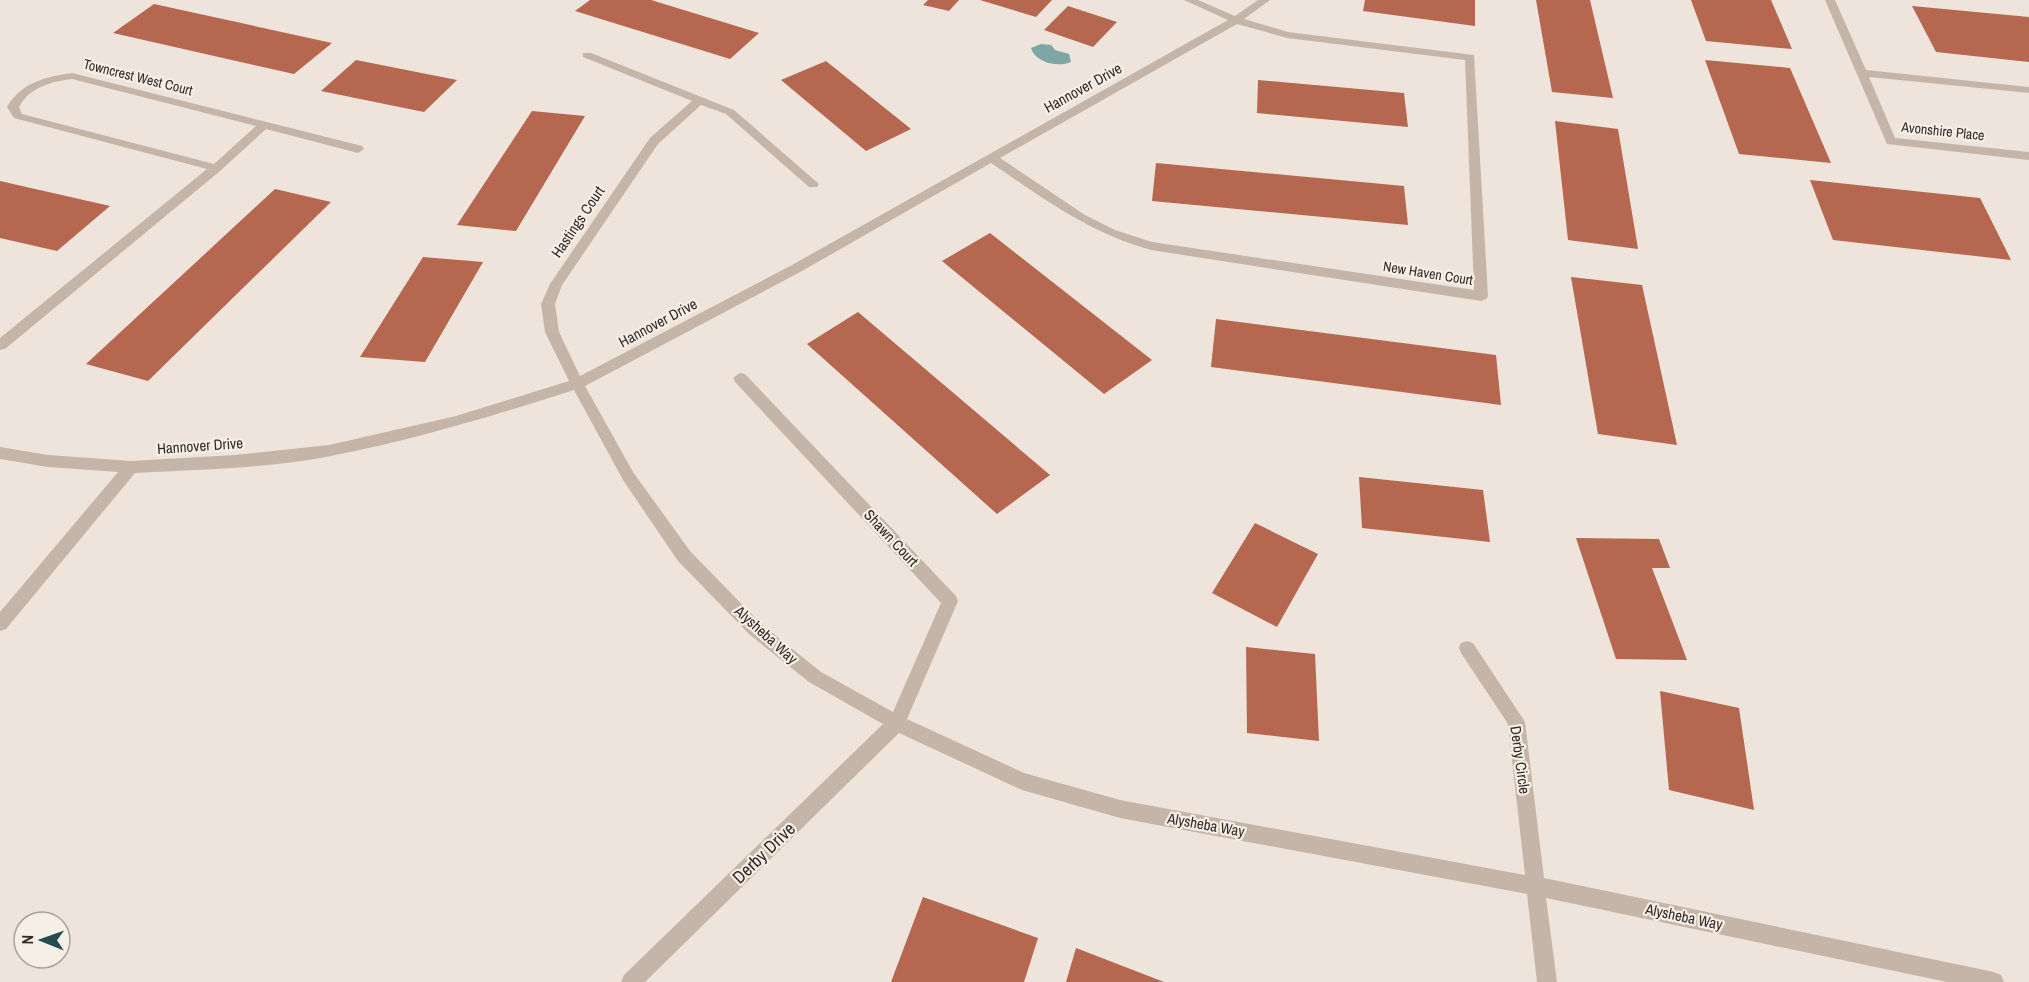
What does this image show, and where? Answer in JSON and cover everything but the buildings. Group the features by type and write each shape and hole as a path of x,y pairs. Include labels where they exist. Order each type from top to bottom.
{"street":[{"path":"1189,0 1236,20"},
{"name":"Hannover Drive","path":"0,453 48,461 131,467 236,461 328,451 456,422 577,384 797,268 1236,20 1265,0"},
{"name":"Avonshire Place","path":"1830,0 1891,141 2029,156"},
{"name":"New Haven Court","path":"991,158 1081,218 1111,233 1151,246 1481,296 1470,57 1287,35 1236,20"},
{"path":"587,55 730,112 813,184"},
{"path":"1862,73 2029,90"},
{"name":"Towncrest West Court","path":"216,168 18,116 13,107 18,96 32,86 52,78 72,76 358,148"},
{"name":"Hastings Court","path":"577,384 552,332 548,304 556,284 654,141 700,100"},
{"path":"0,345 216,168 264,125"},
{"name":"Shawn Court","path":"740,378 950,601 897,723"},
{"name":"Alysheba Way","path":"577,384 628,476 684,556 755,629 815,678 897,723 1022,781 1120,809 1536,886 1994,982"},
{"path":"0,624 131,467"},
{"name":"Derby Circle","path":"1467,648 1516,722 1536,886"},
{"name":"Derby Drive","path":"631,982 897,723"},
{"path":"1536,886 1546,982"}],"water":[{"path":"1041,44 1051,45 1055,50 1069,54 1071,62 1053,64 1037,57 1031,48"}]}
